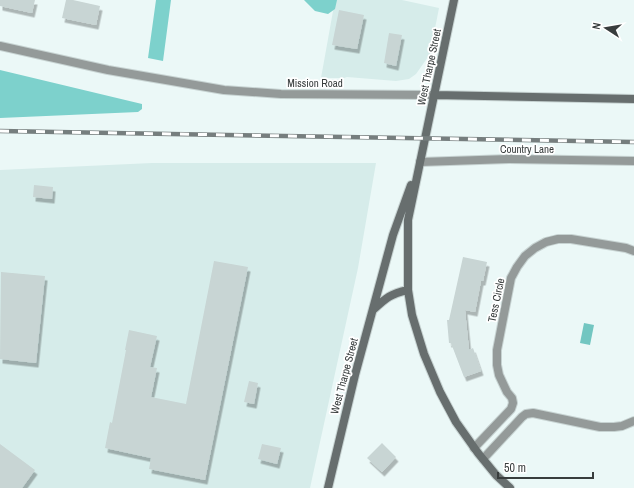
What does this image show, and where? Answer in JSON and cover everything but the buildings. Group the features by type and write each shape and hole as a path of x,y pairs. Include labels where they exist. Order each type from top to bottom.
{"main road":[{"name":"West Tharpe Street","path":"328,488 355,375 393,235 420,162 454,0"},
{"name":"Mission Road","path":"434,95 634,99"},
{"path":"420,162 408,220 408,290 412,315 424,354 440,392 456,422 474,448 496,475 510,488"},
{"path":"373,311 384,299 395,293 408,290"}],"street":[{"name":"Mission Road","path":"0,46 108,70 224,90 281,94 434,95"},
{"name":"Country Lane","path":"420,162 509,159 634,161"},
{"name":"Tess Circle","path":"474,448 511,409 513,403 512,398 507,392 499,375 497,350 511,278 525,256 546,242 558,239 571,239 626,248 634,251"},
{"path":"483,459 526,414 533,413 600,427 622,426 634,421"},
{"path":"506,414 516,423"}],"shaded area":[{"path":"156,0 171,0 163,61 148,58"},
{"path":"304,0 337,0 335,9 328,14 315,11"},
{"path":"335,0 402,0 439,8 430,54 416,74 409,79 396,81 347,77 321,78"},
{"path":"0,70 142,104 142,109 138,112 0,118"},
{"path":"152,163 376,163 358,268 310,488 0,488 0,170"},
{"path":"584,323 594,325 590,345 580,343"}],"railway":[{"path":"0,131 634,142"}]}
